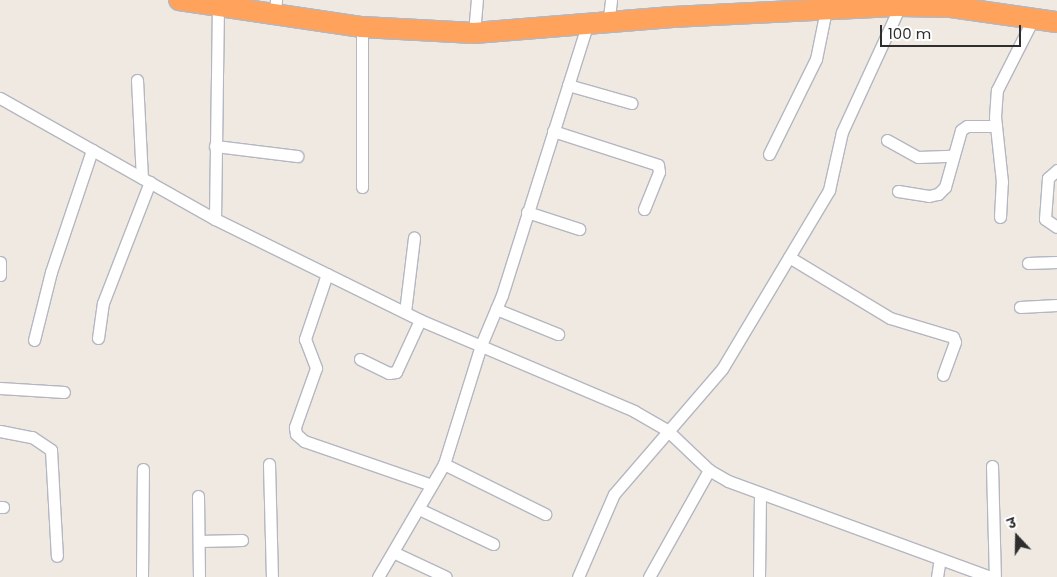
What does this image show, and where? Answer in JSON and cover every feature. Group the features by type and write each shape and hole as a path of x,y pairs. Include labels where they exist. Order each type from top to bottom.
{"highway":[{"path":"179,0 218,6 275,8 362,28 474,33 608,25 672,17 830,6 951,7 1057,22"}],"street":[{"path":"474,33 477,0"},
{"path":"608,25 611,0"},
{"path":"215,219 218,6"},
{"path":"769,154 816,59 830,6"},
{"path":"578,577 614,494 722,369 795,261 829,190 842,132 900,6"},
{"path":"1000,217 1002,182 995,103 1000,80 1033,19"},
{"path":"378,577 395,553 444,464 481,345 496,309 586,26"},
{"path":"362,28 362,187"},
{"path":"98,338 103,303 146,180 137,80"},
{"path":"568,85 631,103"},
{"path":"0,98 215,219 420,320 634,412 668,431 709,470 728,482 990,577"},
{"path":"898,192 929,196 938,194 945,187 952,156 964,127 996,126"},
{"path":"553,131 658,164 660,172 644,209"},
{"path":"887,140 918,157 952,156"},
{"path":"215,146 298,156"},
{"path":"34,340 51,272 92,150"},
{"path":"1057,170 1048,178 1045,219 1057,227"},
{"path":"527,212 579,229"},
{"path":"405,312 414,238"},
{"path":"795,261 890,318 953,337 955,342 943,375"},
{"path":"0,262 0,275"},
{"path":"1028,263 1057,262"},
{"path":"327,274 305,339 316,368 295,427 296,434 304,442 432,485"},
{"path":"1020,307 1057,305"},
{"path":"496,309 558,334"},
{"path":"360,359 389,373 396,372 420,320"},
{"path":"0,388 64,392"},
{"path":"0,431 32,437 51,450 57,556"},
{"path":"269,464 272,577"},
{"path":"444,464 545,514"},
{"path":"992,466 995,577"},
{"path":"142,577 143,469"},
{"path":"649,577 709,470"},
{"path":"759,577 760,493"},
{"path":"198,496 199,577"},
{"path":"419,509 492,544"},
{"path":"199,540 242,540"},
{"path":"395,553 446,577"},
{"path":"937,577 940,559"}]}
